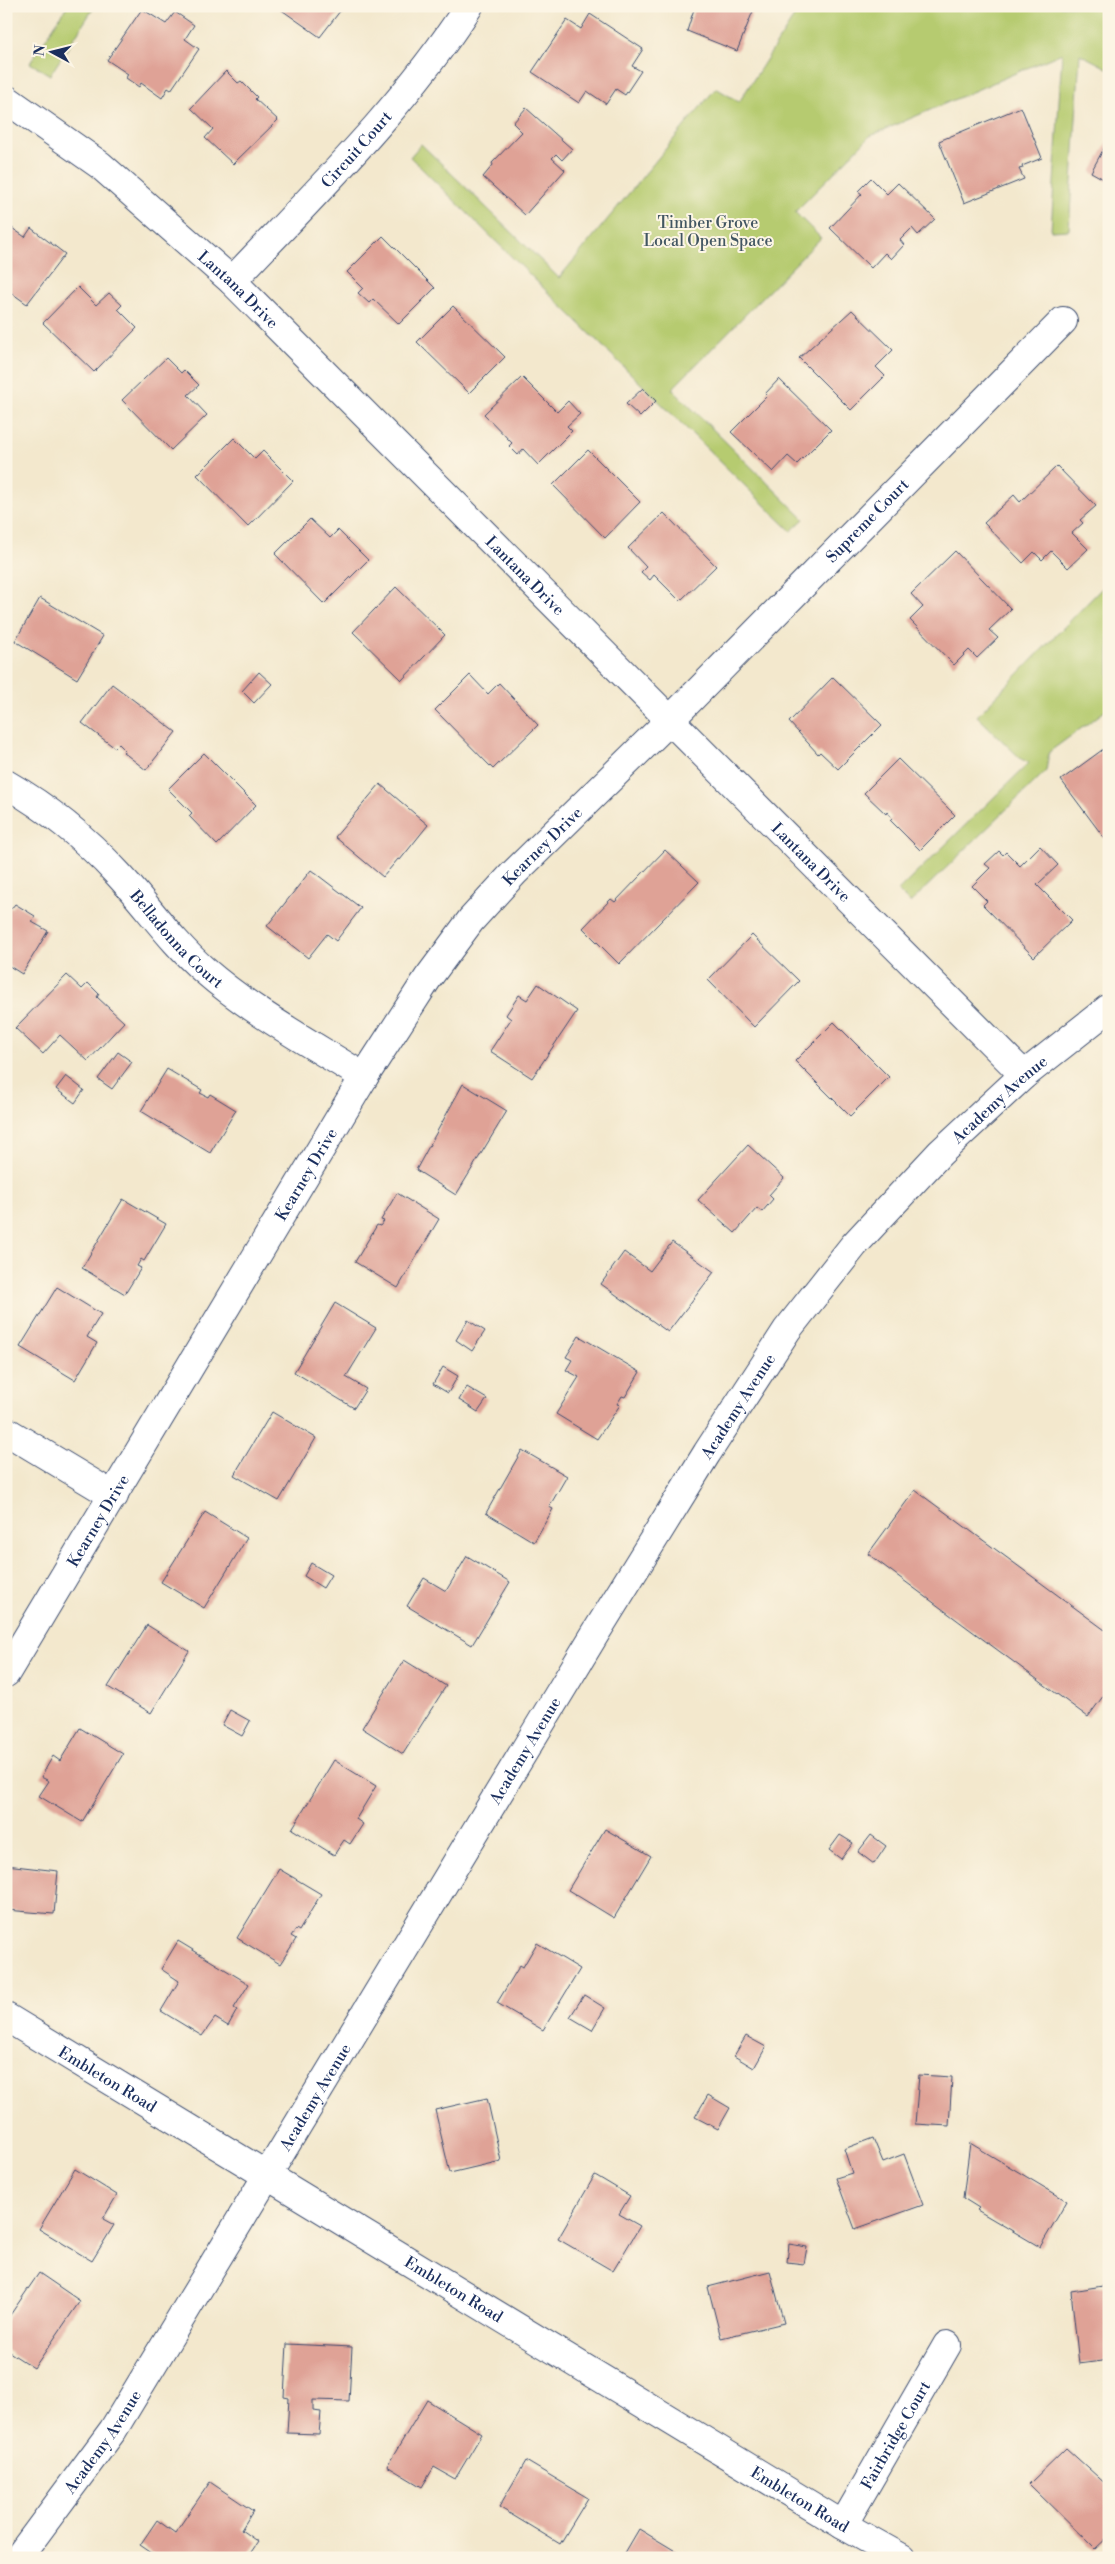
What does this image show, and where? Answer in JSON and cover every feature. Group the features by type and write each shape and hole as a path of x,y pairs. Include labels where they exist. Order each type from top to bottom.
{"street":[{"name":"Circuit Court","path":"232,281 382,122 424,71 469,6"},
{"name":"Lantana Drive","path":"6,99 100,165 232,281 1024,1075"},
{"name":"Supreme Court","path":"669,721 1063,321"},
{"name":"Kearney Drive","path":"6,1673 114,1496 364,1076 428,978 471,920 514,873 669,721"},
{"name":"Belladonna Court","path":"6,784 34,800 77,833 118,874 165,930 203,969 248,1004 364,1076"},
{"name":"Academy Avenue","path":"18,2558 113,2430 595,1634 707,1453 787,1330 854,1245 940,1153 1024,1075 1109,1008"},
{"path":"6,1431 114,1496"},
{"name":"Embleton Road","path":"6,2016 843,2525 902,2558"},
{"name":"Fairbridge Court","path":"843,2525 947,2345"}],"green space":[{"path":"67,6 95,6 50,75 30,63"},
{"name":"Timber Grove Local Open Space","path":"801,6 1109,6 1109,69 1080,54 1069,230 1051,231 1062,53 870,136 795,212 821,238 672,389 804,519 791,531 410,157 421,144 559,278 716,88 739,102"},
{"path":"1109,581 1109,708 1049,752 1046,771 910,903 898,891 1029,763 1021,759 977,716"}],"building":[{"path":"276,6 344,6 320,37"},
{"path":"695,6 755,6 737,51 687,31"},
{"path":"142,9 166,24 175,12 194,25 185,39 199,49 171,90 168,88 162,98 141,83 139,87 126,78 128,74 107,60"},
{"path":"590,14 643,49 632,66 641,71 625,95 616,89 606,104 587,91 579,103 532,72 567,20 581,29"},
{"path":"226,71 238,83 241,81 257,97 255,99 278,120 233,164 205,138 213,129 191,108"},
{"path":"1021,107 1042,158 1019,169 1024,179 964,203 939,141"},
{"path":"526,108 572,149 562,160 556,154 552,158 565,170 525,215 483,177 493,165 492,163 522,132 513,123"},
{"path":"1109,139 1109,182 1091,172"},
{"path":"871,178 887,194 898,183 935,219 918,235 912,228 900,240 904,245 891,259 885,253 871,268 830,228 862,194 858,191"},
{"path":"6,224 25,237 31,228 65,254 27,304 6,289"},
{"path":"383,236 435,288 399,324 373,299 369,303 358,293 363,288 347,272"},
{"path":"78,287 96,305 109,293 122,305 118,309 137,328 94,372 43,323"},
{"path":"453,306 505,357 469,393 417,342"},
{"path":"852,310 893,350 876,367 885,376 851,410 799,358"},
{"path":"166,358 181,373 184,370 199,385 188,395 207,415 171,450 122,400"},
{"path":"522,377 557,412 568,401 580,414 567,426 572,431 538,465 523,449 518,455 509,446 512,443 484,414"},
{"path":"779,379 831,430 797,464 788,456 773,472 731,432 767,396 765,394"},
{"path":"643,388 656,401 640,417 626,404"},
{"path":"234,438 255,459 263,451 293,481 248,527 197,475"},
{"path":"588,450 640,502 605,538 553,485"},
{"path":"1057,466 1096,506 1080,520 1083,523 1072,533 1088,549 1068,568 1051,551 1042,560 1034,552 1023,563 984,523 1014,495 1020,502"},
{"path":"664,513 716,566 680,601 654,575 650,580 641,572 646,567 628,548"},
{"path":"310,519 330,538 338,530 368,560 324,604 275,554"},
{"path":"955,551 1011,609 989,630 998,638 977,658 969,650 954,665 910,620 923,607 911,594"},
{"path":"396,587 445,635 402,680 353,632"},
{"path":"40,598 103,636 77,679 15,641"},
{"path":"259,672 272,684 254,703 242,691"},
{"path":"470,675 488,694 499,683 538,725 493,769 435,710"},
{"path":"833,677 882,725 838,769 820,752 818,754 789,722"},
{"path":"112,684 176,732 146,770 123,752 125,750 119,744 115,748 82,723"},
{"path":"1109,745 1109,836 1105,839 1061,780"},
{"path":"204,753 256,805 217,845 189,816 192,813 168,789"},
{"path":"898,759 955,815 920,850 890,820 892,818 887,812 886,814 864,793"},
{"path":"380,784 428,825 400,860 398,859 383,877 335,837"},
{"path":"1040,846 1058,865 1037,885 1072,920 1034,957 983,905 987,901 972,886 990,868 985,864 999,851 1003,855 1006,852 1020,866"},
{"path":"665,850 699,882 619,964 583,928 611,899 615,902"},
{"path":"311,870 361,908 336,941 327,934 308,958 267,926"},
{"path":"15,904 35,916 32,922 48,931 22,974 6,964 6,906 11,909"},
{"path":"752,935 799,981 754,1027 708,980"},
{"path":"67,975 82,989 88,983 99,994 97,997 124,1022 88,1061 60,1035 43,1054 15,1028"},
{"path":"538,984 577,1011 532,1078 490,1051 511,1019 506,1015 519,995 527,1000"},
{"path":"834,1022 889,1077 850,1116 795,1061"},
{"path":"118,1052 132,1062 112,1089 98,1079"},
{"path":"167,1069 202,1090 200,1093 208,1097 210,1094 236,1110 210,1153 141,1111"},
{"path":"66,1076 84,1090 75,1103 56,1089"},
{"path":"463,1084 507,1111 456,1195 416,1170"},
{"path":"748,1145 784,1178 769,1195 773,1199 762,1212 757,1208 735,1233 698,1200"},
{"path":"397,1193 439,1219 398,1288 355,1262 377,1225 380,1226 384,1221 381,1220"},
{"path":"123,1199 166,1224 144,1261 141,1259 137,1266 141,1268 125,1294 82,1268"},
{"path":"672,1242 714,1272 668,1332 601,1284 624,1252 650,1271"},
{"path":"57,1287 101,1314 87,1337 97,1343 75,1380 20,1347"},
{"path":"335,1303 376,1328 346,1377 366,1389 354,1408 294,1372"},
{"path":"468,1320 485,1331 472,1351 456,1340"},
{"path":"579,1336 640,1372 625,1397 622,1396 617,1404 620,1405 597,1439 556,1414 579,1377 566,1370 572,1360 566,1357"},
{"path":"443,1367 458,1376 448,1393 433,1384"},
{"path":"467,1387 487,1399 478,1412 459,1400"},
{"path":"272,1412 316,1438 279,1501 234,1475"},
{"path":"522,1450 567,1476 549,1507 553,1509 534,1542 486,1513"},
{"path":"915,1490 1109,1633 1109,1688 1088,1717 868,1554"},
{"path":"205,1512 247,1538 204,1608 161,1582"},
{"path":"467,1556 510,1582 472,1645 407,1606 424,1578 446,1591"},
{"path":"311,1563 331,1575 323,1588 304,1576"},
{"path":"147,1625 189,1651 151,1713 108,1687"},
{"path":"404,1660 446,1686 403,1754 362,1728"},
{"path":"230,1710 250,1721 242,1736 222,1725"},
{"path":"80,1728 123,1754 82,1822 39,1796 49,1781 41,1777 53,1756 60,1761"},
{"path":"334,1760 376,1786 356,1819 363,1824 350,1844 344,1840 334,1855 292,1829"},
{"path":"605,1829 651,1856 614,1918 568,1890"},
{"path":"840,1835 853,1843 841,1859 829,1850"},
{"path":"871,1835 886,1846 874,1864 858,1852"},
{"path":"6,1865 58,1871 54,1914 6,1910"},
{"path":"279,1869 321,1894 299,1931 296,1929 291,1936 296,1939 280,1964 237,1938"},
{"path":"178,1941 249,1984 234,2008 237,2010 228,2026 215,2018 202,2036 161,2011 179,1981 161,1969"},
{"path":"537,1943 580,1969 543,2030 497,2003 520,1965 523,1967"},
{"path":"584,1995 605,2008 592,2030 570,2017"},
{"path":"746,2036 766,2047 754,2068 734,2056"},
{"path":"919,2075 952,2077 949,2126 915,2124"},
{"path":"708,2095 730,2108 718,2129 695,2117"},
{"path":"487,2098 501,2161 450,2173 435,2110"},
{"path":"873,2138 883,2162 904,2154 923,2205 855,2229 836,2178 852,2173 844,2149"},
{"path":"970,2143 1067,2201 1040,2247 977,2210 979,2208 963,2198"},
{"path":"75,2169 117,2195 103,2219 114,2225 92,2261 39,2229"},
{"path":"595,2175 630,2196 619,2214 640,2226 613,2271 558,2239"},
{"path":"789,2244 807,2247 804,2264 787,2262"},
{"path":"770,2271 784,2323 721,2338 708,2287"},
{"path":"39,2273 80,2301 34,2368 6,2350 6,2321"},
{"path":"1109,2285 1109,2360 1079,2364 1071,2291"},
{"path":"287,2344 352,2347 349,2401 313,2400 313,2411 321,2412 319,2434 287,2433 289,2398 284,2397"},
{"path":"427,2400 482,2434 455,2479 434,2467 422,2487 387,2466"},
{"path":"1066,2448 1109,2487 1109,2536 1095,2549 1029,2484"},
{"path":"526,2461 588,2498 560,2544 499,2507"},
{"path":"210,2482 253,2511 241,2530 258,2542 247,2558 159,2558 140,2545 157,2520 175,2533"},
{"path":"639,2529 687,2558 622,2558"}]}
